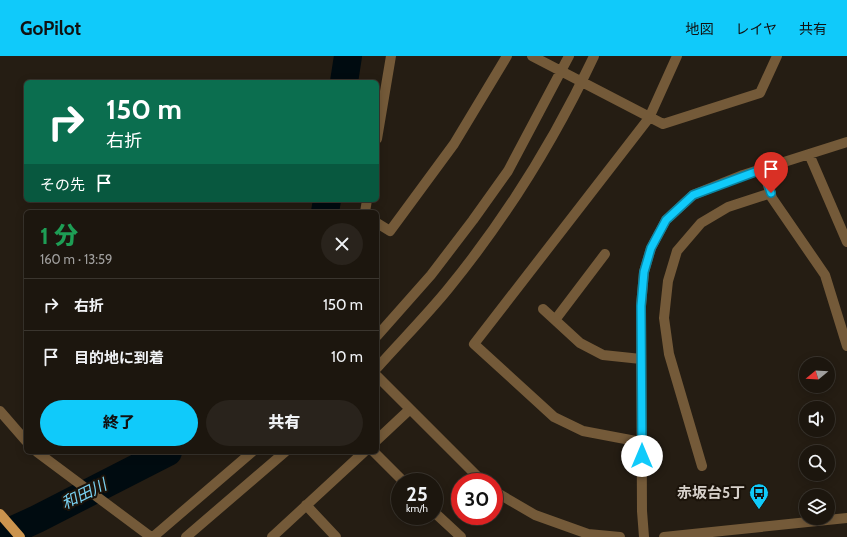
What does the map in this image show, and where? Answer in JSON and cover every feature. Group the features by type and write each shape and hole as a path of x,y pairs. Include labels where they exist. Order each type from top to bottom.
{"main road":[{"path":"0,514 20,537"}],"street":[{"path":"379,126 390,56"},
{"path":"379,224 390,231 454,144 507,56"},
{"path":"532,56 663,124 760,93 777,56"},
{"path":"379,334 431,275 508,171 570,56"},
{"path":"379,366 447,290 524,186 582,82 594,56"},
{"path":"641,442 582,431 554,417 474,344 649,118 677,56"},
{"path":"644,537 641,442 641,306 644,272 651,248 666,220 693,195 763,169 847,142"},
{"path":"809,154 847,242"},
{"path":"763,169 771,193 825,275 847,346"},
{"path":"702,466 669,354 664,318 668,281 677,251 701,223 728,207 771,193"},
{"path":"555,320 605,254"},
{"path":"543,309 580,344 603,355 641,358"},
{"path":"379,378 474,473"},
{"path":"379,438 410,410"},
{"path":"0,411 24,439"},
{"path":"40,454 152,537 250,454"},
{"path":"186,537 283,454"},
{"path":"272,537 362,454"},
{"path":"376,454 395,473"},
{"path":"503,496 535,515 588,534 620,537"},
{"path":"306,505 336,537"},
{"path":"664,537 847,518"},
{"path":"443,520 461,537"}],"waterway":[{"name":"和田川","path":"344,80 348,56"},
{"name":"和田川","path":"325,210 327,202"},
{"name":"和田川","path":"0,536 37,519 164,454"}],"place":[{"name":"赤坂台5丁","path":"759,510"}],"route":[{"path":"642,456 641,306 644,272 651,248 666,220 693,195 743,175 763,169 771,193"}]}
